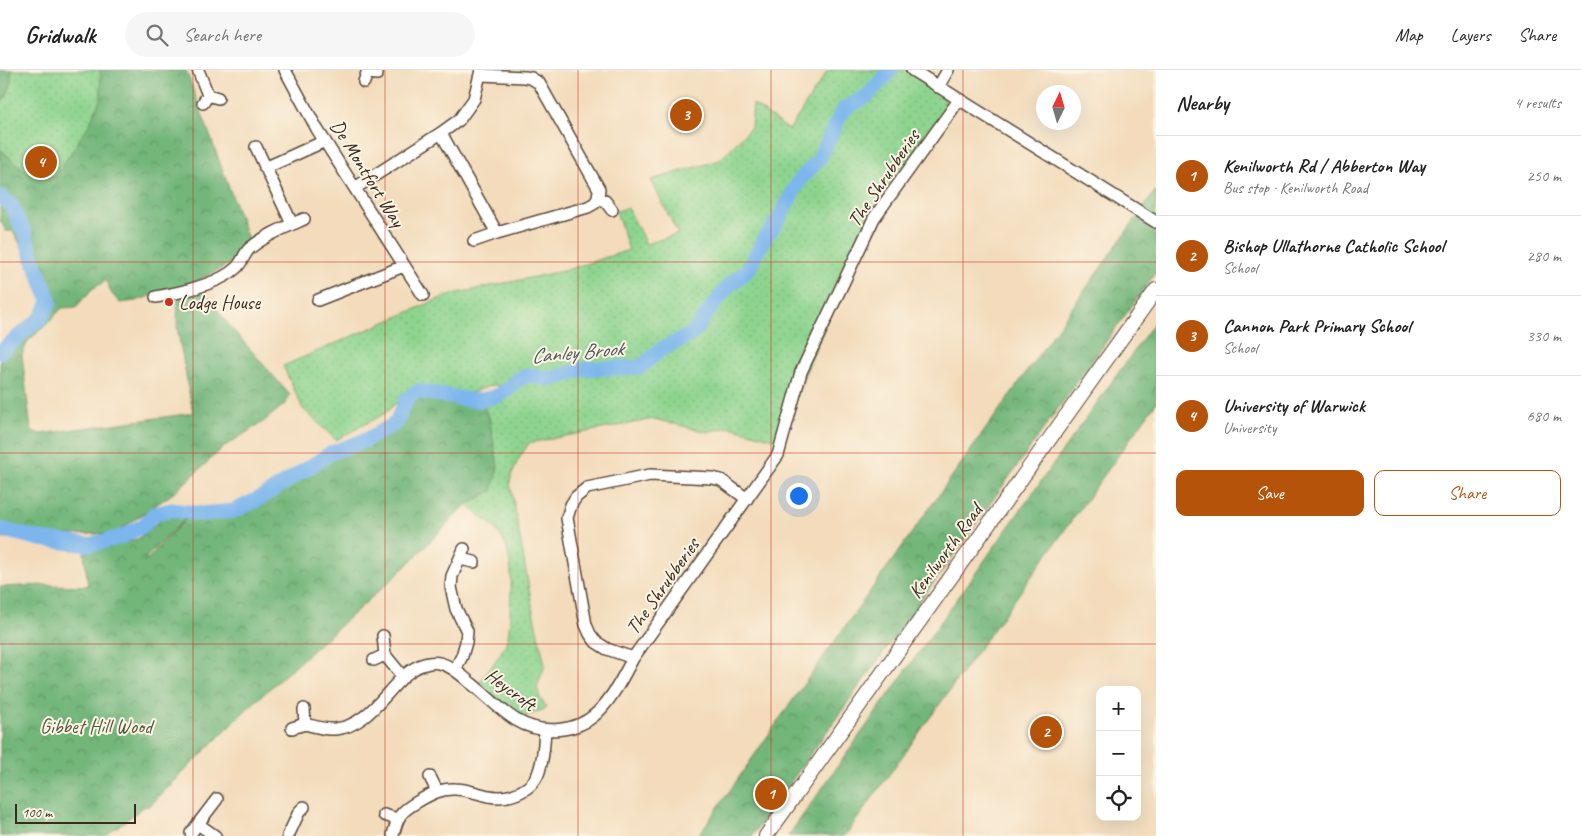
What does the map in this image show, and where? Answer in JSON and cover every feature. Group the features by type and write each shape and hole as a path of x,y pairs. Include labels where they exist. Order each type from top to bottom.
{"main road":[{"name":"Kenilworth Road","path":"766,836 1156,290"}],"street":[{"path":"198,70 210,98"},
{"name":"De Montfort Way","path":"285,70 325,141 423,294"},
{"path":"912,70 1156,222"},
{"path":"938,87 948,70"},
{"path":"355,188 459,120 468,110 477,93 481,72 524,77 539,83 599,189 598,198 595,203 588,207 474,241"},
{"name":"The Shrubberies","path":"747,499 721,480 650,475 587,488 576,496 567,518 586,625 596,642 607,649 634,658 747,499 778,455 801,372 874,218 959,100"},
{"path":"441,133 497,233"},
{"path":"265,168 325,141"},
{"path":"254,144 292,224"},
{"path":"598,198 605,201 612,210"},
{"path":"156,297 211,286 236,268 248,251 257,243 304,218"},
{"path":"315,302 404,266"},
{"path":"455,670 466,642 466,631 456,609 450,587 452,576 462,554 474,562"},
{"path":"383,636 385,655 403,677"},
{"path":"374,660 385,655"},
{"name":"Heycroft","path":"292,728 305,724 333,729 357,722 403,677 430,663 445,664 455,670 517,721 545,730 560,730 584,722 597,713 616,690 634,658"},
{"path":"304,709 305,724"},
{"path":"393,835 397,819 407,809 437,791 454,788 501,797 523,791 533,782 540,770 545,730"},
{"path":"430,778 437,791"},
{"path":"215,836 195,828 217,798"},
{"path":"288,836 299,812 304,807"},
{"path":"384,815 397,819"}],"green space":[{"path":"0,70 11,70 12,79 8,92 0,103"},
{"path":"11,70 100,70 101,97 90,123 55,177 35,175 27,172 0,149 0,103 10,88"},
{"path":"100,70 186,70 249,242 230,264 178,291 156,294 136,301 120,303 112,294 106,281 92,289 76,307 62,308 28,341 22,355 31,430 40,434 193,413 177,327 178,297 201,288 228,324 290,395 285,404 263,422 225,446 175,492 115,533 0,538 0,343 35,314 45,302 21,245 13,231 6,231 0,220 0,149 35,175 44,175 90,123 101,97"},
{"path":"828,70 905,70 944,95 947,108 870,217 778,440 730,427 707,432 654,419 529,443 515,466 510,482 534,616 545,665 537,687 540,698 547,708 524,717 505,706 480,682 502,651 508,637 511,571 507,550 498,532 467,504 492,491 498,467 489,416 481,402 505,396 512,388 493,385 467,394 415,386 384,414 336,440 303,409 283,366 448,295 563,271 629,250 616,211 628,208 646,244 678,234 651,180 720,160 751,127 753,104 789,130"},
{"path":"1156,190 1156,272 752,836 698,836 797,694"},
{"path":"1156,320 1156,403 845,836 788,836"},
{"name":"Gibbet Hill Wood","path":"419,393 469,402 481,402 489,416 498,467 492,491 467,504 399,573 248,708 149,807 145,806 105,836 0,836 0,668 2,666 0,667 0,587 88,586 84,553 138,539 164,517 185,519 147,556 144,562 186,519 211,519 237,515 267,499 335,455 366,445 400,426 408,402"}],"waterway":[{"name":"Canley Brook","path":"0,529 40,539 89,545 121,537 143,526 154,514 171,510 201,514 234,511 264,496 331,453 366,440 396,423 406,400 418,391 469,400 481,400 494,397 508,390 517,380 528,375 552,379 583,369 641,367 660,350 692,334 729,285 748,270 764,239 779,219 799,181 819,159 844,109 867,96 891,70"},
{"path":"0,196 12,206 25,233 31,254 50,302 41,318 0,352"}],"place":[{"name":"Cannon Park Primary School","path":"686,115"},
{"name":"University of Warwick","path":"41,162"},
{"name":"Lodge House","path":"169,302"},
{"name":"Bishop Ullathorne Catholic School","path":"1046,732"},
{"name":"Kenilworth Rd / Abberton Way","path":"771,794"}]}
